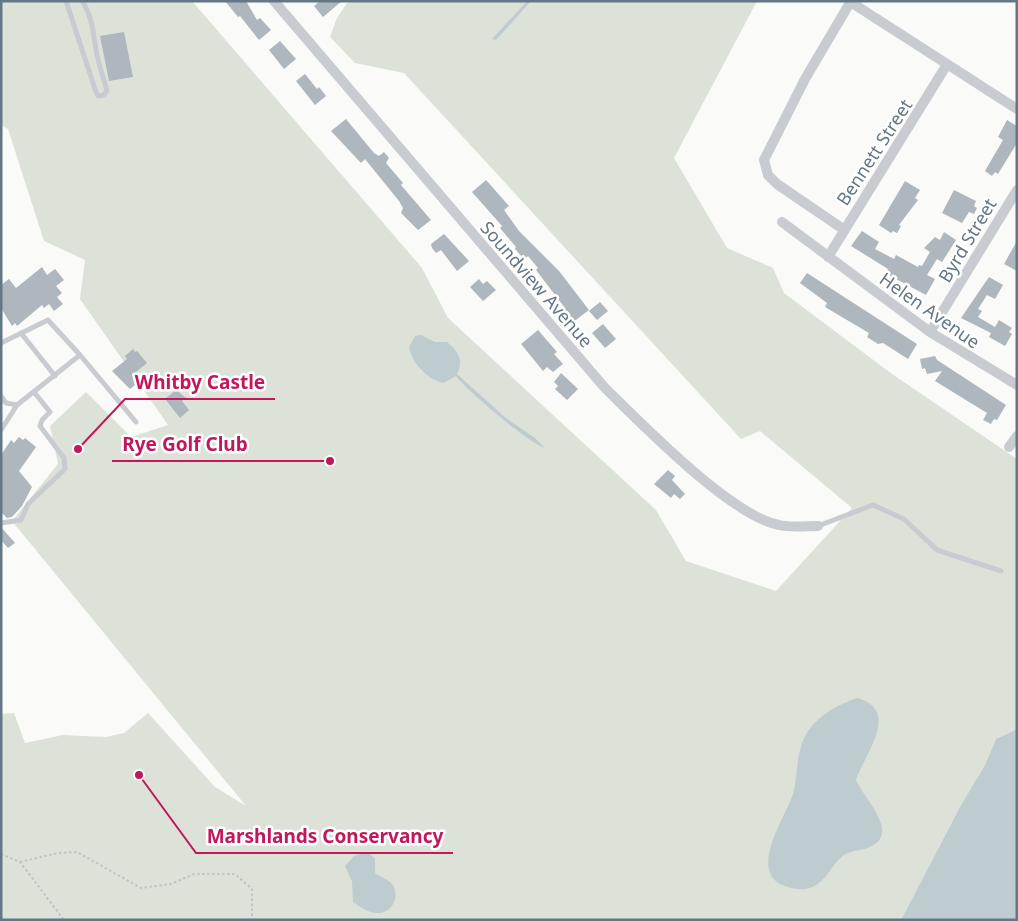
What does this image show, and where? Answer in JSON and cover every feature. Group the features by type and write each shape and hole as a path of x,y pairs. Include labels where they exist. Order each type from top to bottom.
{"street":[{"name":"Soundview Avenue","path":"274,1 605,388 647,429 720,494 751,514 778,525 818,526"},
{"path":"843,228 777,184 768,175 764,167 767,151 805,79 850,2 946,66 1017,109"},
{"name":"Bennett Street","path":"828,256 843,228 864,200 946,66"},
{"name":"Byrd Street","path":"930,332 1017,190"},
{"name":"Helen Avenue","path":"782,222 930,332 1017,385"},
{"path":"1009,447 1017,436"}],"lane":[{"path":"66,1 96,92 98,96 104,95 107,90 98,58 94,32 82,1"},
{"path":"1,343 48,320 136,422"},
{"path":"21,333 54,376"},
{"path":"1,430 17,405 80,355"},
{"path":"1,523 21,520 28,504 65,469 64,458 40,426 42,420 50,412 33,394"},
{"path":"1,396 6,403 17,405"},
{"path":"818,526 873,505 904,520 937,550 1001,571"}],"path":[{"path":"20,862 58,853 77,852 141,888 171,884 194,874 235,874 252,889 252,920"},
{"path":"1,854 20,862 64,920"}],"shaded area":[{"path":"1,1 192,1 422,268 448,318 656,510 686,561 776,591 852,508 760,431 741,439 404,73 355,63 330,37 337,18 347,3 356,1 757,1 674,158 727,248 773,268 784,293 892,374 1017,459 1017,729 996,739 985,765 961,805 901,920 1,920 1,714 14,713 25,743 63,735 106,737 124,733 148,713 215,787 246,806 12,521 58,464 50,426 86,392 131,437 168,425 80,299 85,260 44,241 8,129 1,125"},
{"path":"527,1 531,1 496,40 492,39"},
{"path":"421,335 435,342 447,342 451,345 457,352 460,360 457,374 507,419 535,438 545,448 526,437 499,416 456,376 443,383 426,374 417,365 409,347 415,336"},
{"path":"857,698 870,704 877,712 879,723 872,746 856,780 878,815 882,833 879,841 870,847 843,856 820,883 813,887 800,889 780,884 772,876 768,866 769,854 793,794 801,746 808,731 824,715 843,703"},
{"path":"1017,729 1017,920 901,920 961,805 985,765 996,739"},
{"path":"367,852 375,858 375,873 390,882 394,888 394,902 384,912 379,913 365,910 353,902 352,881 345,866 354,856"}],"building":[{"path":"225,1 246,1 257,20 260,18 271,30 259,40"},
{"path":"320,1 342,1 323,17 314,6"},
{"path":"124,32 133,77 109,81 100,36"},
{"path":"280,41 296,59 284,69 269,50"},
{"path":"305,74 317,89 319,87 326,96 315,105 296,81"},
{"path":"346,119 374,153 379,156 384,152 389,158 386,163 403,183 401,185 431,220 418,230 401,213 403,208 399,201 365,159 361,163 331,131"},
{"path":"1007,120 1017,126 1017,143 998,174 995,172 992,176 985,171 1003,140 998,137"},
{"path":"486,180 509,206 504,210 519,231 559,271 589,310 572,323 562,311 565,308 536,270 538,268 528,256 524,259 515,249 516,247 500,228 502,226 472,192"},
{"path":"905,181 920,190 915,198 918,200 899,225 901,226 897,233 893,231 891,233 879,225"},
{"path":"954,190 976,201 974,206 977,208 974,214 969,212 962,223 942,213"},
{"path":"862,231 879,242 875,249 894,259 896,255 918,267 919,265 922,266 930,252 924,248 935,237 940,240 944,232 956,240 942,262 937,259 927,275 935,279 926,295 885,273 888,269 851,246"},
{"path":"444,234 469,261 457,271 441,250 436,253 432,248 431,244"},
{"path":"1017,241 1017,271 1004,264"},
{"path":"42,267 47,275 55,269 64,280 56,286 62,293 57,297 63,304 54,311 49,304 44,308 42,305 17,326 15,323 12,326 1,308 1,285 9,279 16,288"},
{"path":"807,273 917,344 908,359 883,343 878,344 867,337 869,333 825,307 827,303 800,283"},
{"path":"989,277 1003,285 995,299 987,295 978,309 982,311 978,317 995,327 999,320 1012,328 1009,332 1012,334 1005,346 989,337 991,333 961,318"},
{"path":"479,279 483,284 487,281 496,290 483,301 470,287"},
{"path":"600,302 608,311 597,320 589,311"},
{"path":"603,324 616,339 605,348 592,333"},
{"path":"538,330 557,352 554,354 563,364 553,372 547,367 543,371 521,344"},
{"path":"133,349 147,363 132,375 138,383 130,389 112,371 127,359 125,356"},
{"path":"935,356 937,360 1006,405 997,420 994,419 991,424 983,420 987,413 935,381 942,371 927,374 925,368 922,369 920,359"},
{"path":"561,373 578,389 567,400 555,389 558,386 554,382"},
{"path":"176,390 186,398 182,401 189,410 180,418 165,399"},
{"path":"19,437 23,440 25,438 36,447 19,471 32,487 22,506 12,517 7,518 1,512 1,455 11,440 14,443"},
{"path":"668,470 675,476 672,480 685,494 680,499 674,494 671,498 654,484"},
{"path":"1,527 15,543 8,548 1,540"}],"place":[{"name":"Whitby Castle","path":"78,449"},
{"name":"Rye Golf Club","path":"330,461"},
{"name":"Marshlands Conservancy","path":"139,775"}]}
